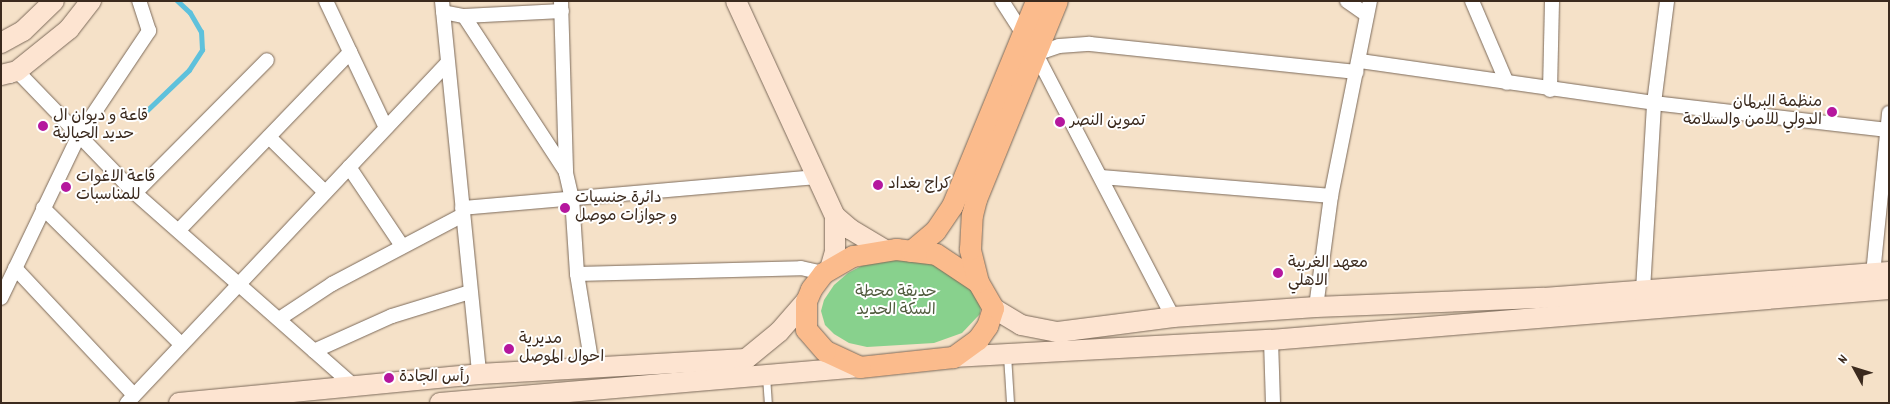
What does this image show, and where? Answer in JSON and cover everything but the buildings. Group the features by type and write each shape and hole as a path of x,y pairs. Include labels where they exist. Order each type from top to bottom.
{"main road":[{"path":"1,43 23,31 54,1"},
{"path":"7,76 69,29 91,1"},
{"path":"736,1 835,216 850,229 885,250"},
{"path":"911,251 935,231 952,206 1036,1"},
{"path":"1058,1 972,215 970,249 978,282 993,308 1021,325 1058,332 1173,317 1316,307 1544,298 1881,273"},
{"path":"179,403 355,388 479,374 592,366 746,359 779,332 806,301 827,271 835,252 835,216"},
{"path":"827,271 853,256 885,250 911,251 936,254 978,282"},
{"path":"440,403 860,367 953,357 1271,340 1889,289"},
{"path":"806,301 806,329 814,341 840,360 860,367"},
{"path":"953,357 978,339 987,326 993,308"}],"street":[{"path":"1,298 78,137 149,31 139,1"},
{"path":"326,1 385,126"},
{"path":"1002,1 1036,54 1102,177 1173,317"},
{"path":"1316,307 1330,196 1369,8 1347,1"},
{"path":"1472,1 1506,83"},
{"path":"1550,90 1552,1"},
{"path":"1643,290 1654,103 1667,1"},
{"path":"479,374 446,64 443,6 464,16 561,6 566,173 572,198 576,274 592,366"},
{"path":"464,16 566,173"},
{"path":"1036,54 1059,46 1090,44 1358,67 1506,83 1654,103 1888,130"},
{"path":"179,230 350,52"},
{"path":"135,192 267,60"},
{"path":"15,268 131,399 349,167 385,126 446,64"},
{"path":"7,76 78,137 135,192 355,388"},
{"path":"1881,273 1889,113"},
{"path":"269,137 325,192"},
{"path":"349,167 402,246"},
{"path":"279,319 332,284 462,212 572,198 816,177"},
{"path":"1102,177 1330,196"},
{"path":"43,208 181,344"},
{"path":"576,274 801,268 827,271"},
{"path":"314,351 392,316 470,292"},
{"path":"1271,340 1273,403"}],"lane":[{"path":"1007,355 1010,403"},
{"path":"766,374 768,403"}],"green space":[{"name":"حديقة محطة السكة الحديد","path":"894,258 936,263 970,286 981,305 980,314 962,333 934,343 867,347 849,343 834,334 825,325 821,311 824,300 834,285 848,273 869,262"}],"waterway":[{"path":"139,118 189,70 202,50 201,32 190,13 177,1"}],"place":[{"name":"منظمة البرلمان الدولي للامن والسلامة","path":"1832,112"},
{"name":"تموين النصر","path":"1060,122"},
{"name":"قاعة و ديوان ال حديد الحيالية","path":"43,126"},
{"name":"كراج بغداد","path":"878,185"},
{"name":"قاعة الاغوات للمناسبات","path":"66,187"},
{"name":"دائرة جنسيات و جوازات موصل","path":"565,208"},
{"name":"معهد الغربية الاهلي","path":"1278,273"},
{"name":"مديرية احوال الموصل","path":"509,349"},
{"name":"رأس الجادة","path":"389,378"}]}
